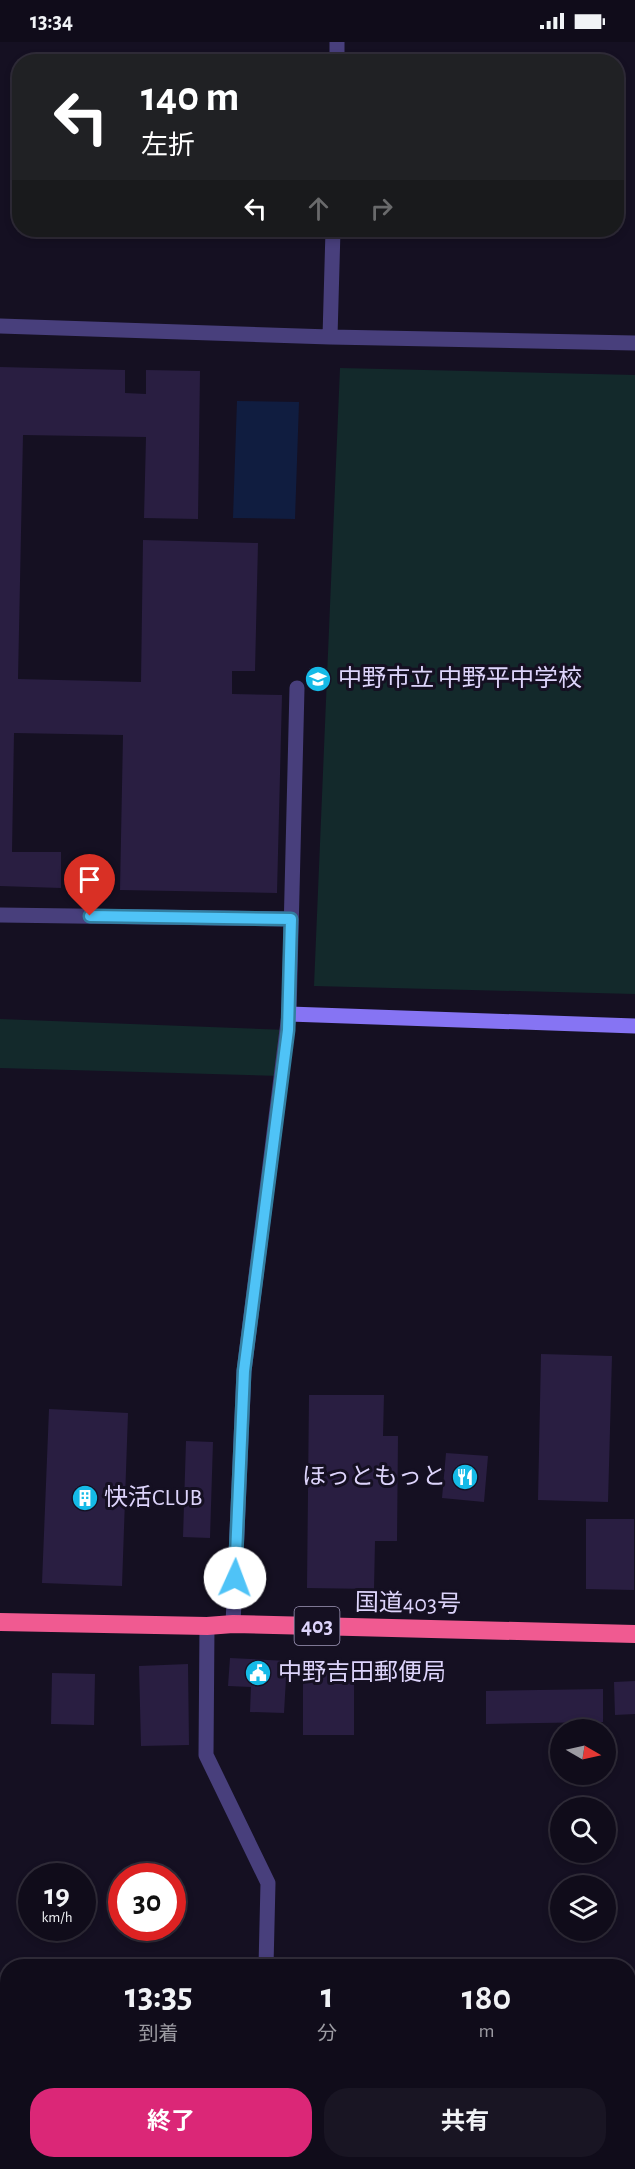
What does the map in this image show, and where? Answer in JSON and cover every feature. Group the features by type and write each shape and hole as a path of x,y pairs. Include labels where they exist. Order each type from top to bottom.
{"highway":[{"name":"国道403号","path":"0,1622 207,1626 233,1624 635,1634"}],"street":[{"path":"330,337 333,237"},
{"path":"0,326 635,344"},
{"path":"233,1624 244,1371 289,1014 297,688"},
{"path":"0,915 291,919"},
{"path":"289,1014 635,1026"},
{"path":"207,1626 206,1755 268,1883 266,1959"}],"green space":[{"path":"340,368 635,375 635,994 314,986"},
{"path":"0,1019 288,1030 282,1076 0,1068"}],"water":[{"path":"237,401 299,402 295,519 233,518"}],"building":[{"path":"0,367 125,370 125,393 146,394 146,370 200,371 198,519 144,518 146,437 23,435 18,679 141,682 143,540 258,543 255,671 232,671 232,694 282,695 277,893 120,890 123,735 14,733 12,852 61,852 61,888 0,886"},
{"path":"541,1354 612,1356 608,1502 538,1500"},
{"path":"309,1395 384,1395 383,1436 398,1436 397,1541 375,1541 374,1589 307,1588"},
{"name":"快活CLUB","path":"49,1409 128,1413 122,1586 42,1583"},
{"path":"186,1441 213,1442 210,1538 183,1537"},
{"name":"ほっともっと","path":"446,1453 488,1456 484,1502 442,1498"},
{"path":"586,1519 634,1519 634,1590 586,1589"},
{"name":"中野吉田郵便局","path":"230,1658 287,1661 284,1713 250,1712 251,1687 228,1686"},
{"path":"188,1664 189,1745 141,1746 139,1666"},
{"path":"303,1666 354,1666 354,1735 303,1735"},
{"path":"52,1673 95,1674 94,1725 51,1724"},
{"path":"635,1681 635,1714 615,1715 614,1682"},
{"path":"603,1689 603,1719 550,1719 550,1723 486,1724 486,1691"}],"place":[{"name":"中野市立 中野平中学校","path":"318,679"},
{"name":"ほっともっと","path":"465,1477"},
{"name":"快活CLUB","path":"85,1498"},
{"name":"中野吉田郵便局","path":"258,1673"}],"route":[{"path":"90,916 291,919 288,1030 244,1371 235,1578"}]}
